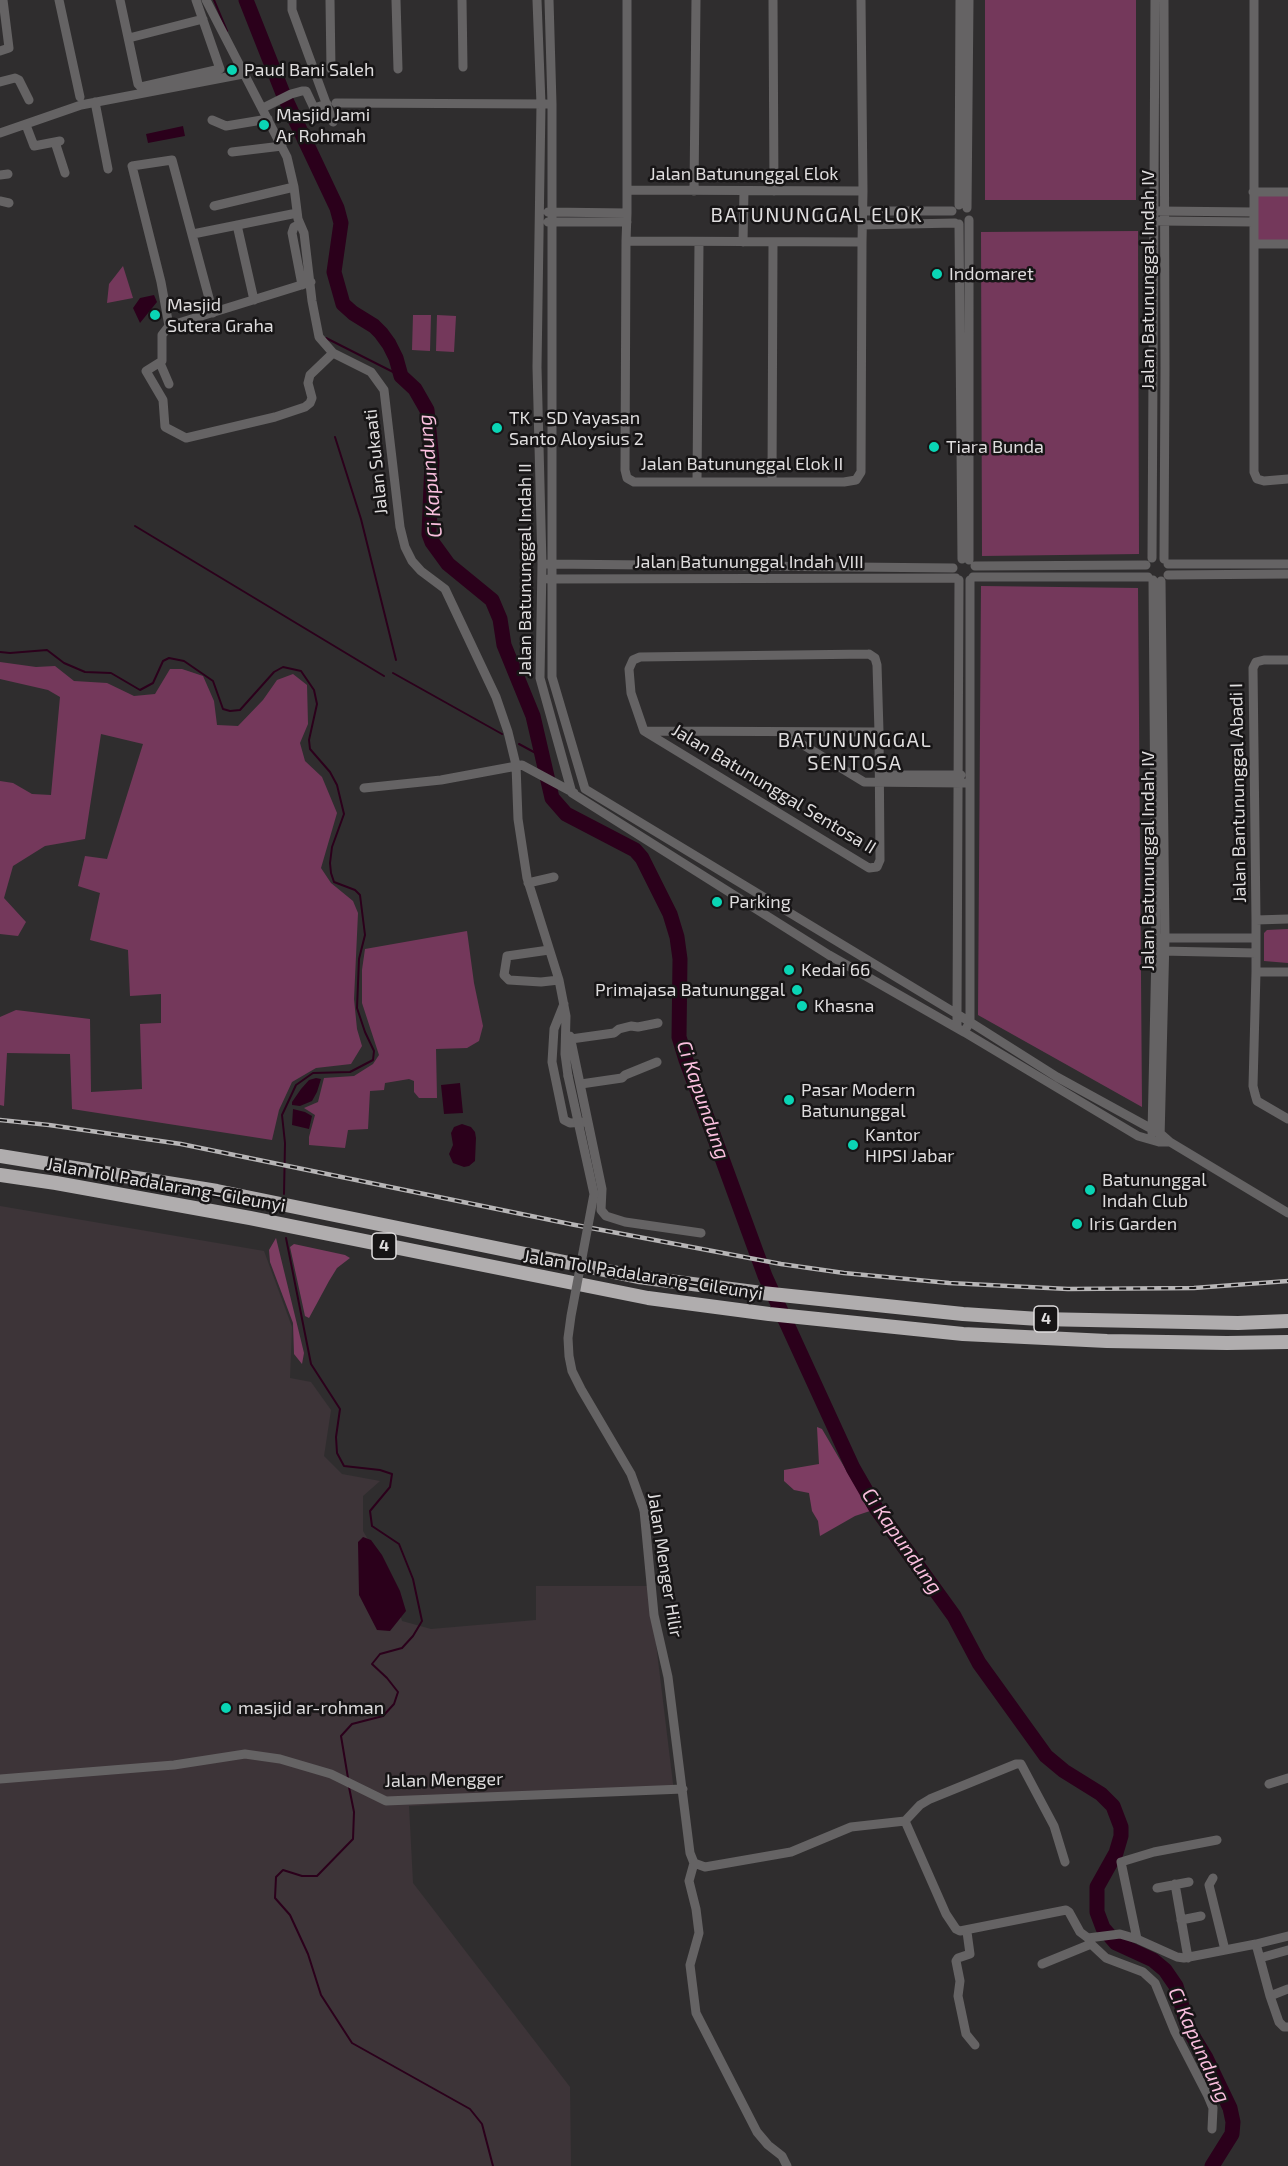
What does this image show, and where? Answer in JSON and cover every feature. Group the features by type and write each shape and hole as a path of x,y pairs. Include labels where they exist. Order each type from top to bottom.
{"highway":[{"name":"Jalan Tol Padalarang–Cileunyi","path":"0,1156 217,1191 638,1277 805,1299 1039,1319 1238,1323 1288,1321"},
{"name":"Jalan Tol Padalarang–Cileunyi","path":"0,1175 250,1218 648,1298 769,1314 975,1335 1118,1341 1288,1342"}],"street":[{"path":"59,0 80,97"},
{"path":"120,0 140,86 218,71 221,67 196,0"},
{"path":"161,362 146,371 163,400 165,427 186,438 275,417 310,404 312,398 308,379 333,352 318,334 312,301 303,285 304,233 297,213 287,157 268,119 265,106 243,74 206,0"},
{"path":"292,0 292,10 332,104 333,122"},
{"path":"330,0 331,69"},
{"path":"396,0 398,69"},
{"path":"462,0 463,67"},
{"name":"Jalan Batununggal Indah II","path":"537,0 540,104 537,367 542,564 540,678 572,793"},
{"name":"Jalan Batununggal Indah II","path":"549,0 552,104 552,677 585,789"},
{"path":"627,0 627,190"},
{"path":"694,190 696,0"},
{"path":"773,0 774,191"},
{"path":"861,0 863,191"},
{"path":"959,208 960,0"},
{"path":"961,1030 970,1022 971,578 975,572 968,561 957,224 951,217 959,208 969,0"},
{"name":"Jalan Batununggal Indah IV","path":"1155,0 1153,367 1149,561 1145,571 1157,578"},
{"name":"Jalan Batununggal Indah IV","path":"1156,1136 1161,951 1157,578 1166,561 1164,0"},
{"path":"1254,0 1254,472 1257,479 1264,481 1288,479"},
{"path":"0,51 9,48 2,5"},
{"path":"129,38 204,19"},
{"path":"0,133 95,102 243,74"},
{"path":"0,82 15,78 19,80 29,100"},
{"path":"265,106 291,93 306,91 314,108 332,104 552,104"},
{"path":"95,102 108,169"},
{"path":"212,120 226,126 268,119"},
{"path":"26,125 34,146 58,142 65,173"},
{"path":"232,153 282,146"},
{"path":"169,326 132,166 172,160 213,313"},
{"path":"214,206 294,187"},
{"name":"Jalan Batununggal Elok","path":"626,241 627,190 694,190 863,191 862,242"},
{"path":"743,242 744,191"},
{"path":"1253,192 1288,192"},
{"path":"862,211 959,208 970,213 968,561"},
{"path":"540,217 551,212 627,217"},
{"path":"193,234 297,213"},
{"path":"1154,216 1253,217"},
{"path":"540,217 551,222 627,217"},
{"path":"862,225 957,224 969,220"},
{"path":"237,225 254,300"},
{"path":"626,241 862,242"},
{"name":"Jalan Batununggal Elok II","path":"626,241 625,470 627,478 634,482 844,482 856,480 861,472 862,242"},
{"path":"697,482 699,242"},
{"path":"772,482 773,242"},
{"path":"1254,244 1288,244"},
{"path":"169,384 161,362 162,335 169,326 303,285"},
{"name":"Jalan Sukaati","path":"333,352 366,368 384,390 400,527 405,547 412,561 441,586 448,596 496,698 508,732 519,765 518,819 528,883 559,980 566,1016"},
{"path":"1153,367 1166,368"},
{"path":"961,1030 957,1014 958,579 953,568 956,562 1166,561 1288,564"},
{"name":"Jalan Batununggal Indah VIII","path":"542,564 953,568"},
{"path":"958,579 1157,578 1288,574"},
{"name":"Jalan Batununggal Indah VIII","path":"541,579 958,579"},
{"path":"879,732 644,731 631,693 629,669 633,660 640,657 869,654 875,658 877,665 879,732 880,779"},
{"name":"Jalan Bantununggal Abadi I","path":"1256,920 1253,668 1256,662 1264,660 1288,660"},
{"name":"Jalan Batununggal Sentosa II","path":"644,731 869,868 876,867 880,860 880,779"},
{"path":"782,732 864,782 880,779 970,779"},
{"path":"364,788 441,780 519,765 572,793 829,955 961,1030 1138,1136 1156,1136"},
{"path":"572,793 585,789 1057,1077 1288,1213"},
{"path":"528,883 554,877"},
{"path":"1288,919 1256,920 1255,1094 1257,1101 1288,1119"},
{"path":"1161,938 1256,938"},
{"path":"549,950 507,956 504,975 509,980 541,982 559,980"},
{"path":"1161,951 1256,953"},
{"path":"1256,972 1288,972"},
{"path":"564,1004 554,1029 552,1062 564,1120 570,1123 588,1122"},
{"path":"566,1016 602,1190 601,1210 606,1216 625,1222 701,1233"},
{"name":"Jalan Menger Hilir","path":"566,1016 568,1076 594,1194 571,1316 568,1356 572,1371 631,1474 644,1510 654,1615 669,1677 690,1853 694,1863 689,1881 699,1933 690,1965 696,2013 757,2132 782,2156 787,2166"},
{"path":"571,1040 614,1034 620,1029 631,1026 657,1023"},
{"path":"581,1084 622,1078 657,1062"},
{"name":"Jalan Mengger","path":"0,1779 174,1765 245,1755 280,1759 348,1781 386,1801 683,1789"},
{"path":"694,1863 705,1867 791,1852 851,1827 905,1821 920,1805 930,1799 1016,1764 1023,1764 1054,1826 1065,1862"},
{"path":"1269,1784 1288,1778"},
{"path":"905,1821 946,1914 956,1929 967,1932 1063,1910 1069,1912 1080,1932 1091,1940 1110,1961 1143,1972 1155,1983 1175,2032 1213,2108 1212,2129"},
{"path":"1137,1939 1122,1862 1154,1852 1217,1840"},
{"path":"1213,1878 1209,1885 1225,1950"},
{"path":"1157,1888 1189,1882"},
{"path":"1175,1884 1188,1958"},
{"path":"1181,1920 1201,1916"},
{"path":"967,1932 970,1954 956,1961 960,1981 958,1996 966,2034 975,2045"},
{"path":"1042,1964 1091,1940 1119,1934 1137,1939 1176,1957 1188,1958 1288,1936"},
{"path":"1256,1944 1279,2022 1284,2027 1288,2027"},
{"path":"1260,1959 1288,1950"},
{"path":"1270,1996 1288,1989"}],"shaded area":[{"path":"985,0 1136,0 1136,200 985,200"},
{"path":"183,126 185,136 148,143 146,134"},
{"path":"1255,193 1288,193 1288,243 1255,243"},
{"path":"1138,231 1139,554 982,556 981,232"},
{"path":"123,266 133,298 107,303 109,284"},
{"path":"154,295 157,302 140,323 133,308 140,298"},
{"path":"413,315 431,315 430,351 412,350"},
{"path":"437,315 456,316 454,352 436,351"},
{"path":"981,586 1138,588 1142,1107 978,1015"},
{"path":"0,662 36,667 55,666 74,681 107,683 134,696 155,694 170,669 182,669 203,676 214,701 217,725 238,726 263,700 277,680 293,674 307,685 308,724 300,743 305,761 322,777 337,813 321,868 331,883 353,901 358,913 354,999 357,1029 362,1046 351,1064 316,1068 292,1082 279,1110 272,1140 72,1109 70,1054 7,1053 4,1106 0,1105 0,1017 16,1010 90,1019 91,1092 142,1089 140,1024 161,1023 161,994 130,996 128,950 90,940 100,893 78,886 85,856 107,859 143,744 101,734 85,839 45,846 13,866 4,898 26,922 18,936 0,934 0,781 13,783 32,794 51,795 60,697 48,690 0,679"},
{"path":"1288,929 1288,963 1264,961 1264,933 1267,930"},
{"path":"467,931 483,1026 479,1041 467,1048 436,1049 437,1098 419,1098 414,1092 414,1081 409,1079 385,1083 384,1090 370,1091 368,1129 348,1130 345,1148 309,1145 315,1115 304,1108 318,1102 324,1078 354,1076 373,1064 379,1055 362,1003 362,970 365,949"},
{"path":"321,1079 312,1101 300,1106 292,1105 309,1080"},
{"path":"460,1083 463,1113 444,1114 441,1085"},
{"path":"293,1109 312,1116 309,1129 292,1125"},
{"path":"462,1124 471,1127 476,1138 475,1161 464,1167 453,1163 449,1154 453,1145 451,1133 454,1127"},
{"path":"0,1206 264,1251 292,1327 290,1378 311,1382 331,1410 324,1456 342,1474 380,1481 363,1496 363,1531 388,1573 402,1621 431,1629 536,1620 536,1586 649,1586 674,1792 409,1806 413,1883 570,2087 571,2166 0,2166"},
{"path":"276,1238 304,1353 302,1364 294,1354 293,1323 270,1262 269,1250"},
{"path":"294,1244 350,1258 337,1268 309,1318 305,1316 290,1247"},
{"path":"817,1427 822,1429 870,1511 855,1516 820,1536 809,1493 794,1490 784,1481 784,1470 819,1464"},
{"path":"363,1537 371,1540 382,1555 400,1591 406,1611 390,1631 377,1630 359,1595 358,1542"}],"waterway":[{"path":"214,0 227,31"},
{"name":"Ci Kapundung","path":"246,0 284,96 337,208 341,223 334,272 343,304 381,333 396,358 401,376 415,389 427,410 432,461 429,534 432,542 448,564 492,600 500,619 504,645 533,716 552,798 566,814 635,850 642,858 670,914 677,937 680,959 679,1037 686,1060 765,1276 853,1468 876,1508 954,1616 979,1663 1046,1756 1064,1771 1101,1794 1113,1806 1121,1827 1121,1836 1116,1853 1097,1887 1097,1912 1103,1928 1116,1943 1153,1960 1165,1970 1176,1986 1189,2030 1206,2058 1230,2108 1233,2122 1232,2134 1212,2166"},
{"path":"326,338 401,376"},
{"path":"335,437 361,519 396,660"},
{"path":"135,526 384,676"},
{"path":"0,652 47,650 64,663 85,672 111,673 140,690 153,683 163,661 169,658 184,661 213,681 223,709 230,711 240,710 274,672 283,667 301,671 314,690 317,704 309,740 310,749 330,772 337,785 344,814 332,847 331,873 334,882 355,890 360,895 365,935 359,959 357,1008 374,1051 373,1060 350,1072 313,1073 296,1085 282,1115 285,1143 284,1194"},
{"path":"393,673 502,734"},
{"path":"519,744 543,757"},
{"path":"286,1238 311,1364 340,1409 336,1437 337,1453 344,1466 380,1470 392,1474 390,1487 370,1511 372,1526 399,1544 413,1579 422,1621 402,1648 380,1654 372,1664 398,1692 394,1704 383,1716 352,1724 341,1736 348,1778"},
{"path":"349,1787 354,1812 353,1839 317,1876 302,1876 283,1870 276,1877 275,1898 290,1915 308,1954 321,1995 352,2043 470,2109 482,2124 493,2166"}],"railway":[{"path":"0,1120 181,1144 570,1224 781,1264 844,1273 949,1283 1068,1289 1194,1288 1288,1281"}],"place":[{"name":"Paud Bani Saleh","path":"232,70"},
{"name":"Masjid Jami Ar Rohmah","path":"264,125"},
{"name":"Indomaret","path":"937,274"},
{"name":"Masjid Sutera Graha","path":"155,315"},
{"name":"TK - SD Yayasan Santo Aloysius 2","path":"497,428"},
{"name":"Tiara Bunda","path":"934,447"},
{"name":"Parking","path":"717,902"},
{"name":"Kedai 66","path":"789,970"},
{"name":"Primajasa Batununggal","path":"797,990"},
{"name":"Khasna","path":"802,1006"},
{"name":"Pasar Modern Batununggal","path":"789,1100"},
{"name":"Kantor HIPSI Jabar","path":"853,1145"},
{"name":"Batununggal Indah Club","path":"1090,1190"},
{"name":"Iris Garden","path":"1077,1224"},
{"name":"masjid ar-rohman","path":"226,1708"}],"district":[{"name":"BATUNUNGGAL ELOK","path":"817,215"},
{"name":"BATUNUNGGAL SENTOSA","path":"855,752"}]}
